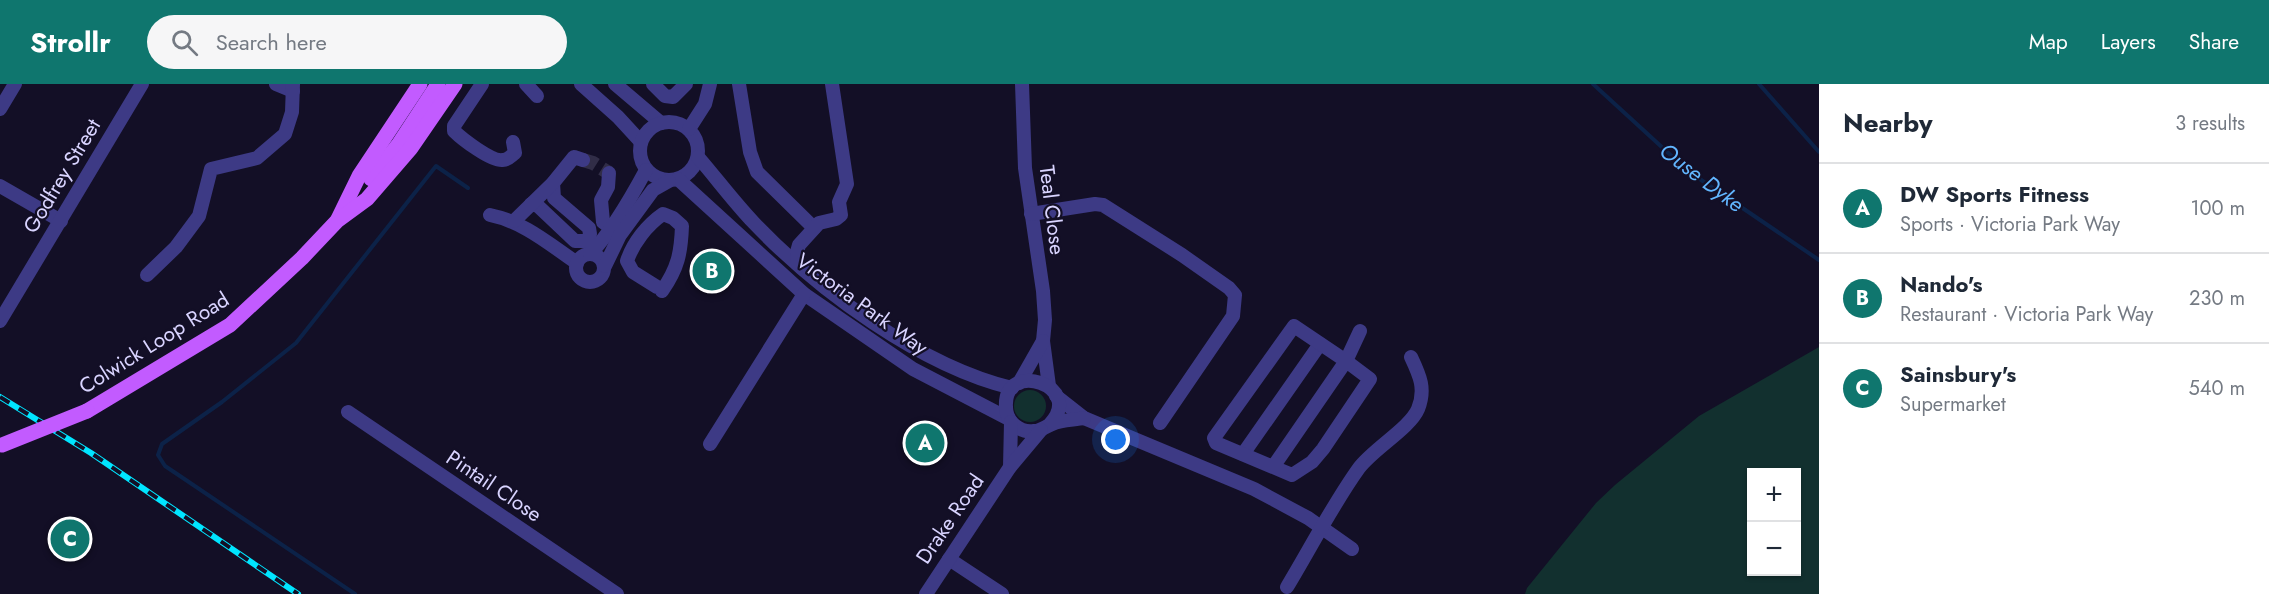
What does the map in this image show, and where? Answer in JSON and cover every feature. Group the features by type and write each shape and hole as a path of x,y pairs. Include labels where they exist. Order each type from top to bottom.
{"main road":[{"name":"Colwick Loop Road","path":"337,221 359,176 420,84"},
{"path":"337,221 398,145 438,84"},
{"name":"Colwick Loop Road","path":"1,446 87,411 162,368 230,325 302,258 337,221 367,199 411,148 455,84"}],"street":[{"path":"0,109 15,84"},
{"name":"Godfrey Street","path":"0,321 142,84"},
{"path":"147,274 176,247 199,216 212,169 257,158 285,134 292,112 293,88 276,84"},
{"path":"482,84 454,126 454,131 494,159 502,161 515,153 513,142"},
{"path":"526,84 537,96"},
{"path":"581,84 618,117 641,142"},
{"path":"615,84 661,123"},
{"path":"653,84 665,96 673,97 686,84"},
{"path":"590,254 646,170 640,153 641,142 649,130 661,123 678,123 689,129 705,104 710,84"},
{"path":"739,84 748,142 757,172 814,228"},
{"path":"798,263 799,245 819,223 836,219 841,214 838,202 847,184 832,84"},
{"name":"Teal Close","path":"1022,84 1023,125 1031,214 1046,320 1043,341 1053,391"},
{"name":"Victoria Park Way","path":"689,129 697,140 698,157 755,224 837,297 895,337 976,379 1016,386"},
{"path":"514,221 553,183 574,157 583,160"},
{"path":"605,266 600,257 590,254 580,257 576,272 579,277 589,282 599,280 620,235 653,190 687,174 694,167 698,157"},
{"name":"Victoria Park Way","path":"646,170 657,178 674,180 804,294 913,369 1010,420"},
{"path":"609,173 608,187 601,200 603,222 610,227"},
{"path":"531,204 538,206 575,241 588,241 589,228 554,198 553,183"},
{"path":"0,186 61,221"},
{"path":"1031,214 1095,204 1103,205 1113,209 1182,255 1229,288 1235,295 1233,316 1160,423"},
{"path":"663,214 673,218 682,226 675,273 660,289 633,272 627,261 630,252 652,221 663,214"},
{"path":"490,215 514,221 577,263"},
{"path":"710,444 804,294"},
{"path":"1294,326 1320,344 1370,379 1312,462 1292,475 1216,443 1214,438 1294,326"},
{"path":"1273,467 1346,361 1360,331"},
{"name":"Teal Close","path":"1016,386 1043,341"},
{"path":"1243,454 1320,344"},
{"path":"1287,587 1359,468 1375,450 1417,412 1423,393 1421,379 1411,357"},
{"path":"1084,418 1026,431 1010,420 1006,407 1007,397 1016,386 1037,380 1084,418 1254,489 1323,527 1352,549"},
{"path":"1045,427 1056,416 1058,406 1053,391"},
{"name":"Pintail Close","path":"348,412 617,594"},
{"name":"Drake Road","path":"1010,420 1010,467"},
{"name":"Drake Road","path":"926,594 1010,467 1045,427"},
{"path":"949,559 1002,594"}],"green space":[{"path":"1819,347 1819,594 1525,594 1527,588 1596,503 1699,416"},
{"path":"1030,390 1042,394 1046,406 1042,418 1030,422 1018,418 1014,406 1018,394"}],"waterway":[{"name":"Ouse Dyke","path":"1593,84 1688,171 1819,260"},
{"path":"1759,84 1819,152"},
{"path":"355,594 165,466 158,455 162,444 222,402 296,343 436,166 468,188"}],"tunnel":[{"path":"583,160 609,173"}],"railway":[{"path":"0,397 91,453 298,594"}],"place":[{"name":"Nando's","path":"712,271"},
{"name":"DW Sports Fitness","path":"925,443"},
{"name":"Sainsbury's","path":"70,539"}]}
